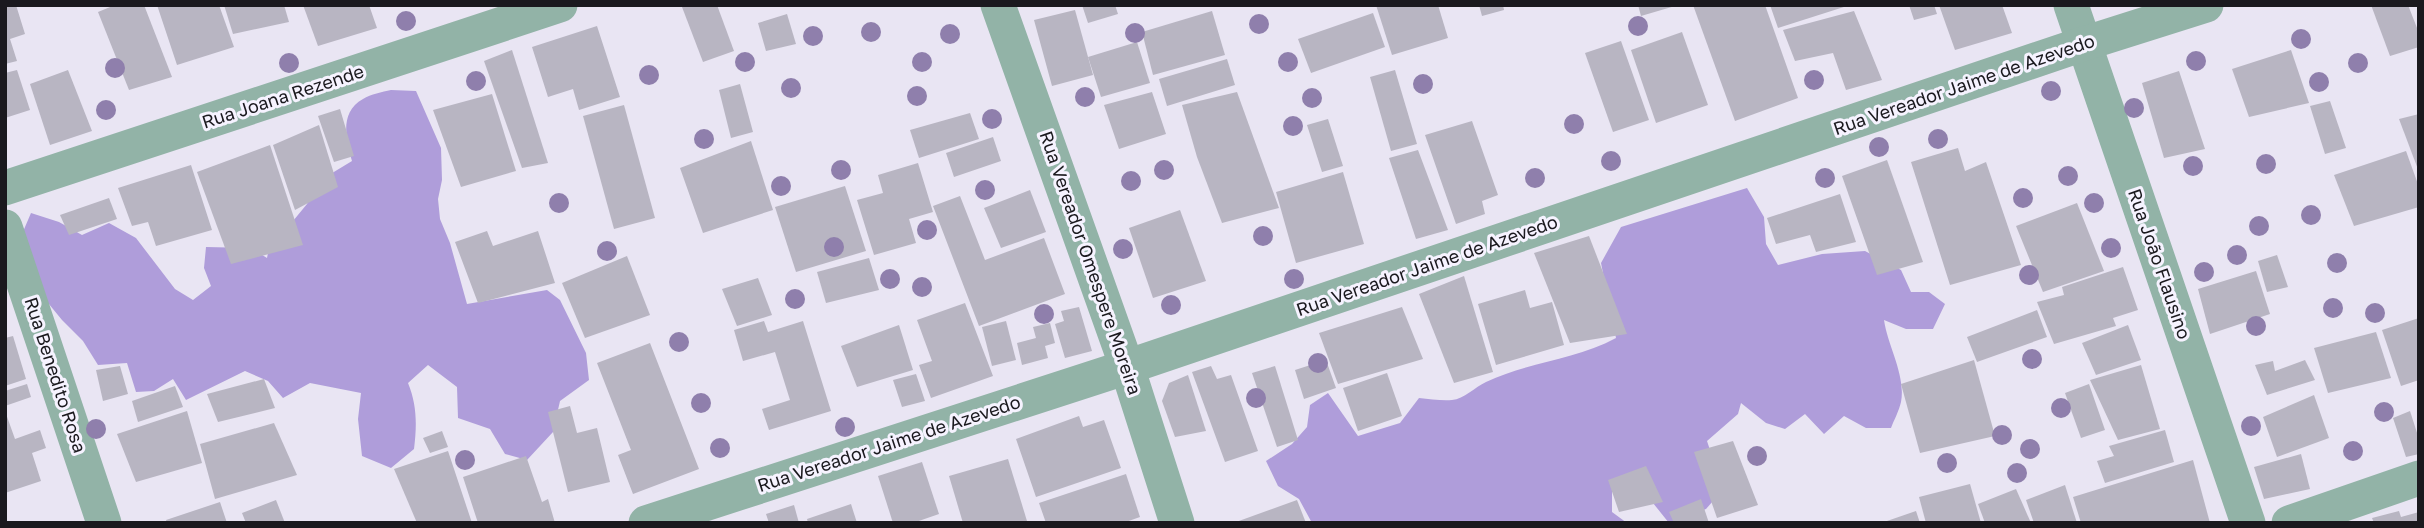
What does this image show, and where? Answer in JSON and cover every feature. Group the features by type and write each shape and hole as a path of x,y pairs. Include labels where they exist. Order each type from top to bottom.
{"street":[{"name":"Rua Joana Rezende","path":"5,188 560,5"},
{"name":"Rua Vereador Omespere Moreira","path":"998,5 1127,367 1177,523"},
{"name":"Rua João Flausino","path":"2071,5 2248,523"},
{"name":"Rua Vereador Jaime de Azevedo","path":"646,523 1127,367 2206,5"},
{"name":"Rua Benedito Rosa","path":"5,227 104,523"},
{"path":"2289,523 2419,478"}],"shaded area":[{"path":"391,90 416,91 441,148 442,180 438,199 440,219 450,243 467,304 547,290 560,300 586,353 589,380 560,401 553,432 527,460 505,454 490,429 458,418 457,387 428,365 408,383 416,415 414,449 391,468 362,456 358,419 361,393 310,383 283,398 268,381 245,371 186,400 173,379 154,391 136,392 127,363 98,365 83,341 26,276 19,241 31,213 59,222 82,235 109,223 136,238 175,289 193,300 211,286 204,268 206,247 251,248 267,258 271,238 293,221 307,204 319,181 352,161 346,127 350,111 366,97"},
{"path":"1747,188 1764,217 1766,244 1778,265 1822,254 1865,251 1901,270 1911,292 1929,292 1945,304 1933,329 1906,329 1884,320 1899,371 1902,392 1891,428 1866,428 1844,416 1824,434 1805,414 1785,429 1766,423 1741,403 1738,414 1707,441 1714,462 1727,485 1706,509 1671,523 1645,493 1612,487 1612,512 1627,523 1312,523 1299,499 1278,486 1266,461 1292,444 1307,427 1310,405 1328,393 1358,436 1400,423 1419,398 1456,399 1502,375 1584,351 1616,338 1601,263 1621,227"}],"building":[{"path":"5,5 16,5 25,34 10,39 17,61 5,64"},
{"path":"115,5 144,5 172,77 129,90 98,12"},
{"path":"157,5 219,5 234,47 177,65"},
{"path":"224,5 284,5 289,22 233,34"},
{"path":"303,5 369,5 377,28 318,46"},
{"path":"717,5 734,51 703,62 682,7"},
{"path":"1082,5 1115,5 1118,14 1088,23"},
{"path":"1376,5 1438,5 1448,38 1392,55"},
{"path":"1479,5 1503,5 1504,10 1482,16"},
{"path":"1638,5 1675,5 1675,6 1641,16"},
{"path":"1693,5 1765,5 1798,98 1735,121"},
{"path":"1770,5 1847,5 1847,6 1778,28"},
{"path":"1909,5 1934,5 1937,14 1914,20"},
{"path":"1939,5 2002,5 2012,33 1955,50"},
{"path":"2371,5 2408,5 2419,33 2419,47 2390,56"},
{"path":"1075,10 1093,75 1052,86 1034,20"},
{"path":"1212,11 1225,55 1153,75 1142,32"},
{"path":"1854,11 1882,80 1846,90 1833,53 1795,61 1783,30"},
{"path":"1373,13 1385,47 1311,73 1298,39"},
{"path":"787,14 796,44 766,51 758,23"},
{"path":"597,26 620,97 579,110 573,89 548,97 532,47"},
{"path":"1682,32 1708,105 1656,123 1631,50"},
{"path":"1621,41 1649,120 1613,132 1585,53"},
{"path":"1137,42 1150,83 1101,97 1088,57"},
{"path":"512,50 548,163 522,168 484,61"},
{"path":"2291,50 2309,103 2249,117 2232,69"},
{"path":"1227,59 1235,85 1167,106 1159,79"},
{"path":"17,70 30,110 5,118 5,73"},
{"path":"68,70 92,131 50,145 30,84"},
{"path":"1395,70 1417,144 1391,151 1370,77"},
{"path":"2179,71 2205,149 2164,158 2142,83"},
{"path":"740,84 753,132 731,138 719,90"},
{"path":"1152,92 1166,134 1119,149 1104,105"},
{"path":"1237,92 1279,208 1222,223 1197,157 1182,105"},
{"path":"492,94 516,171 461,187 433,110"},
{"path":"2330,101 2346,148 2325,154 2310,106"},
{"path":"624,105 655,218 614,229 583,116"},
{"path":"340,109 354,156 334,162 318,116"},
{"path":"970,113 979,139 919,158 910,130"},
{"path":"2419,114 2419,172 2399,119"},
{"path":"1328,119 1343,166 1322,172 1307,125"},
{"path":"1472,121 1498,195 1482,201 1485,214 1456,224 1425,135"},
{"path":"319,125 338,187 295,210 273,145"},
{"path":"993,137 1001,161 954,177 946,153"},
{"path":"751,141 773,210 703,233 680,168"},
{"path":"270,145 303,245 231,264 197,172"},
{"path":"1958,148 1965,171 1986,162 2021,265 1950,285 1911,162"},
{"path":"1418,150 1448,230 1416,239 1389,158"},
{"path":"2406,151 2419,187 2419,207 2354,226 2334,175"},
{"path":"1887,160 1923,262 1877,275 1842,176"},
{"path":"918,163 933,212 909,219 916,243 874,255 857,200 883,193 878,175"},
{"path":"191,165 212,230 156,246 148,222 132,226 118,188"},
{"path":"1343,172 1364,244 1296,263 1276,192"},
{"path":"845,186 866,251 796,272 775,207"},
{"path":"1030,190 1046,232 1001,248 984,208"},
{"path":"1840,194 1856,242 1816,252 1810,235 1776,244 1767,218"},
{"path":"960,196 985,260 1044,238 1065,294 979,326 933,206"},
{"path":"109,198 117,219 69,235 60,215"},
{"path":"2077,203 2104,271 2043,292 2016,226"},
{"path":"1180,210 1206,281 1153,298 1129,228"},
{"path":"487,231 493,246 538,231 555,283 478,303 455,242"},
{"path":"1589,236 1627,334 1570,343 1534,253"},
{"path":"2277,255 2288,287 2267,292 2258,261"},
{"path":"627,256 650,315 585,338 562,283"},
{"path":"869,258 879,290 826,303 817,272"},
{"path":"2123,267 2138,310 2113,318 2116,326 2054,344 2037,302 2064,295 2062,287"},
{"path":"2256,271 2270,314 2210,334 2198,289"},
{"path":"1464,276 1493,372 1454,383 1419,294"},
{"path":"758,278 772,315 737,326 722,289"},
{"path":"1525,290 1530,308 1552,302 1564,345 1496,365 1478,304"},
{"path":"965,303 993,376 931,398 919,365 932,361 917,320"},
{"path":"1079,307 1092,351 1065,358 1055,324 1064,321 1061,311"},
{"path":"1402,307 1423,359 1338,384 1319,333"},
{"path":"2037,310 2047,337 1977,362 1967,337"},
{"path":"2419,318 2419,380 2401,386 2382,330"},
{"path":"764,321 768,332 803,321 831,411 769,430 762,409 790,400 775,352 743,361 734,330"},
{"path":"1006,321 1016,360 992,366 982,327"},
{"path":"1050,323 1055,343 1045,346 1048,358 1022,365 1017,343 1036,338 1033,327"},
{"path":"899,325 913,370 857,387 841,346"},
{"path":"2128,325 2141,360 2096,375 2082,343"},
{"path":"2376,332 2391,378 2328,393 2314,348"},
{"path":"13,336 26,379 5,386 5,338"},
{"path":"650,343 699,469 633,494 618,455 631,450 597,363"},
{"path":"1326,360 1336,388 1304,399 1295,370"},
{"path":"1974,360 1995,436 1920,453 1901,384"},
{"path":"2305,360 2315,380 2267,395 2255,365 2273,361 2275,371"},
{"path":"2141,365 2160,429 2118,440 2090,380"},
{"path":"120,366 128,394 103,401 96,370"},
{"path":"1211,366 1217,379 1231,375 1258,451 1225,462 1192,372"},
{"path":"1275,366 1298,440 1277,447 1252,373"},
{"path":"1387,373 1402,416 1358,431 1343,388"},
{"path":"916,374 925,401 902,407 893,380"},
{"path":"1188,375 1206,431 1175,437 1162,401 1169,383"},
{"path":"264,379 275,408 218,422 207,394"},
{"path":"27,384 31,397 5,406 5,391"},
{"path":"2089,384 2105,430 2081,438 2065,393"},
{"path":"175,386 183,407 138,422 132,401"},
{"path":"2314,395 2329,438 2277,457 2263,417"},
{"path":"570,406 577,433 597,428 610,482 568,492 548,412"},
{"path":"5,411 15,439 40,430 46,448 32,453 41,481 5,493"},
{"path":"187,411 202,463 136,482 117,434"},
{"path":"2410,411 2419,439 2419,454 2406,457 2393,418"},
{"path":"1079,416 1083,427 1104,420 1121,468 1036,497 1016,439"},
{"path":"274,423 297,475 215,499 200,444"},
{"path":"2165,430 2174,462 2105,483 2097,461 2114,456 2109,446"},
{"path":"442,431 448,447 430,453 423,438"},
{"path":"1733,441 1758,505 1717,518 1694,452"},
{"path":"448,451 472,523 417,523 394,469"},
{"path":"2301,454 2310,489 2264,499 2254,467"},
{"path":"526,456 542,502 548,499 555,523 478,523 463,477"},
{"path":"1008,459 1027,521 963,523 949,476"},
{"path":"2193,460 2210,523 2081,523 2073,497"},
{"path":"922,462 939,514 913,523 893,523 878,476"},
{"path":"1646,466 1663,502 1619,512 1608,480"},
{"path":"1126,474 1140,517 1123,523 1046,523 1039,503"},
{"path":"1970,484 1981,523 1926,523 1919,497"},
{"path":"2065,485 2077,523 2034,523 2026,500"},
{"path":"2016,489 2031,523 1985,523 1978,504"},
{"path":"1701,499 1709,523 1674,523 1669,512"},
{"path":"276,500 285,523 246,523 242,513"},
{"path":"1297,500 1306,523 1236,523 1236,522"},
{"path":"220,502 227,523 167,523 166,520"},
{"path":"851,504 857,523 808,523 807,519"},
{"path":"794,505 799,523 769,523 766,514"},
{"path":"1916,511 1920,523 1884,523 1884,522"},
{"path":"2399,511 2401,517 2419,512 2419,523 2374,523 2372,518"}]}
